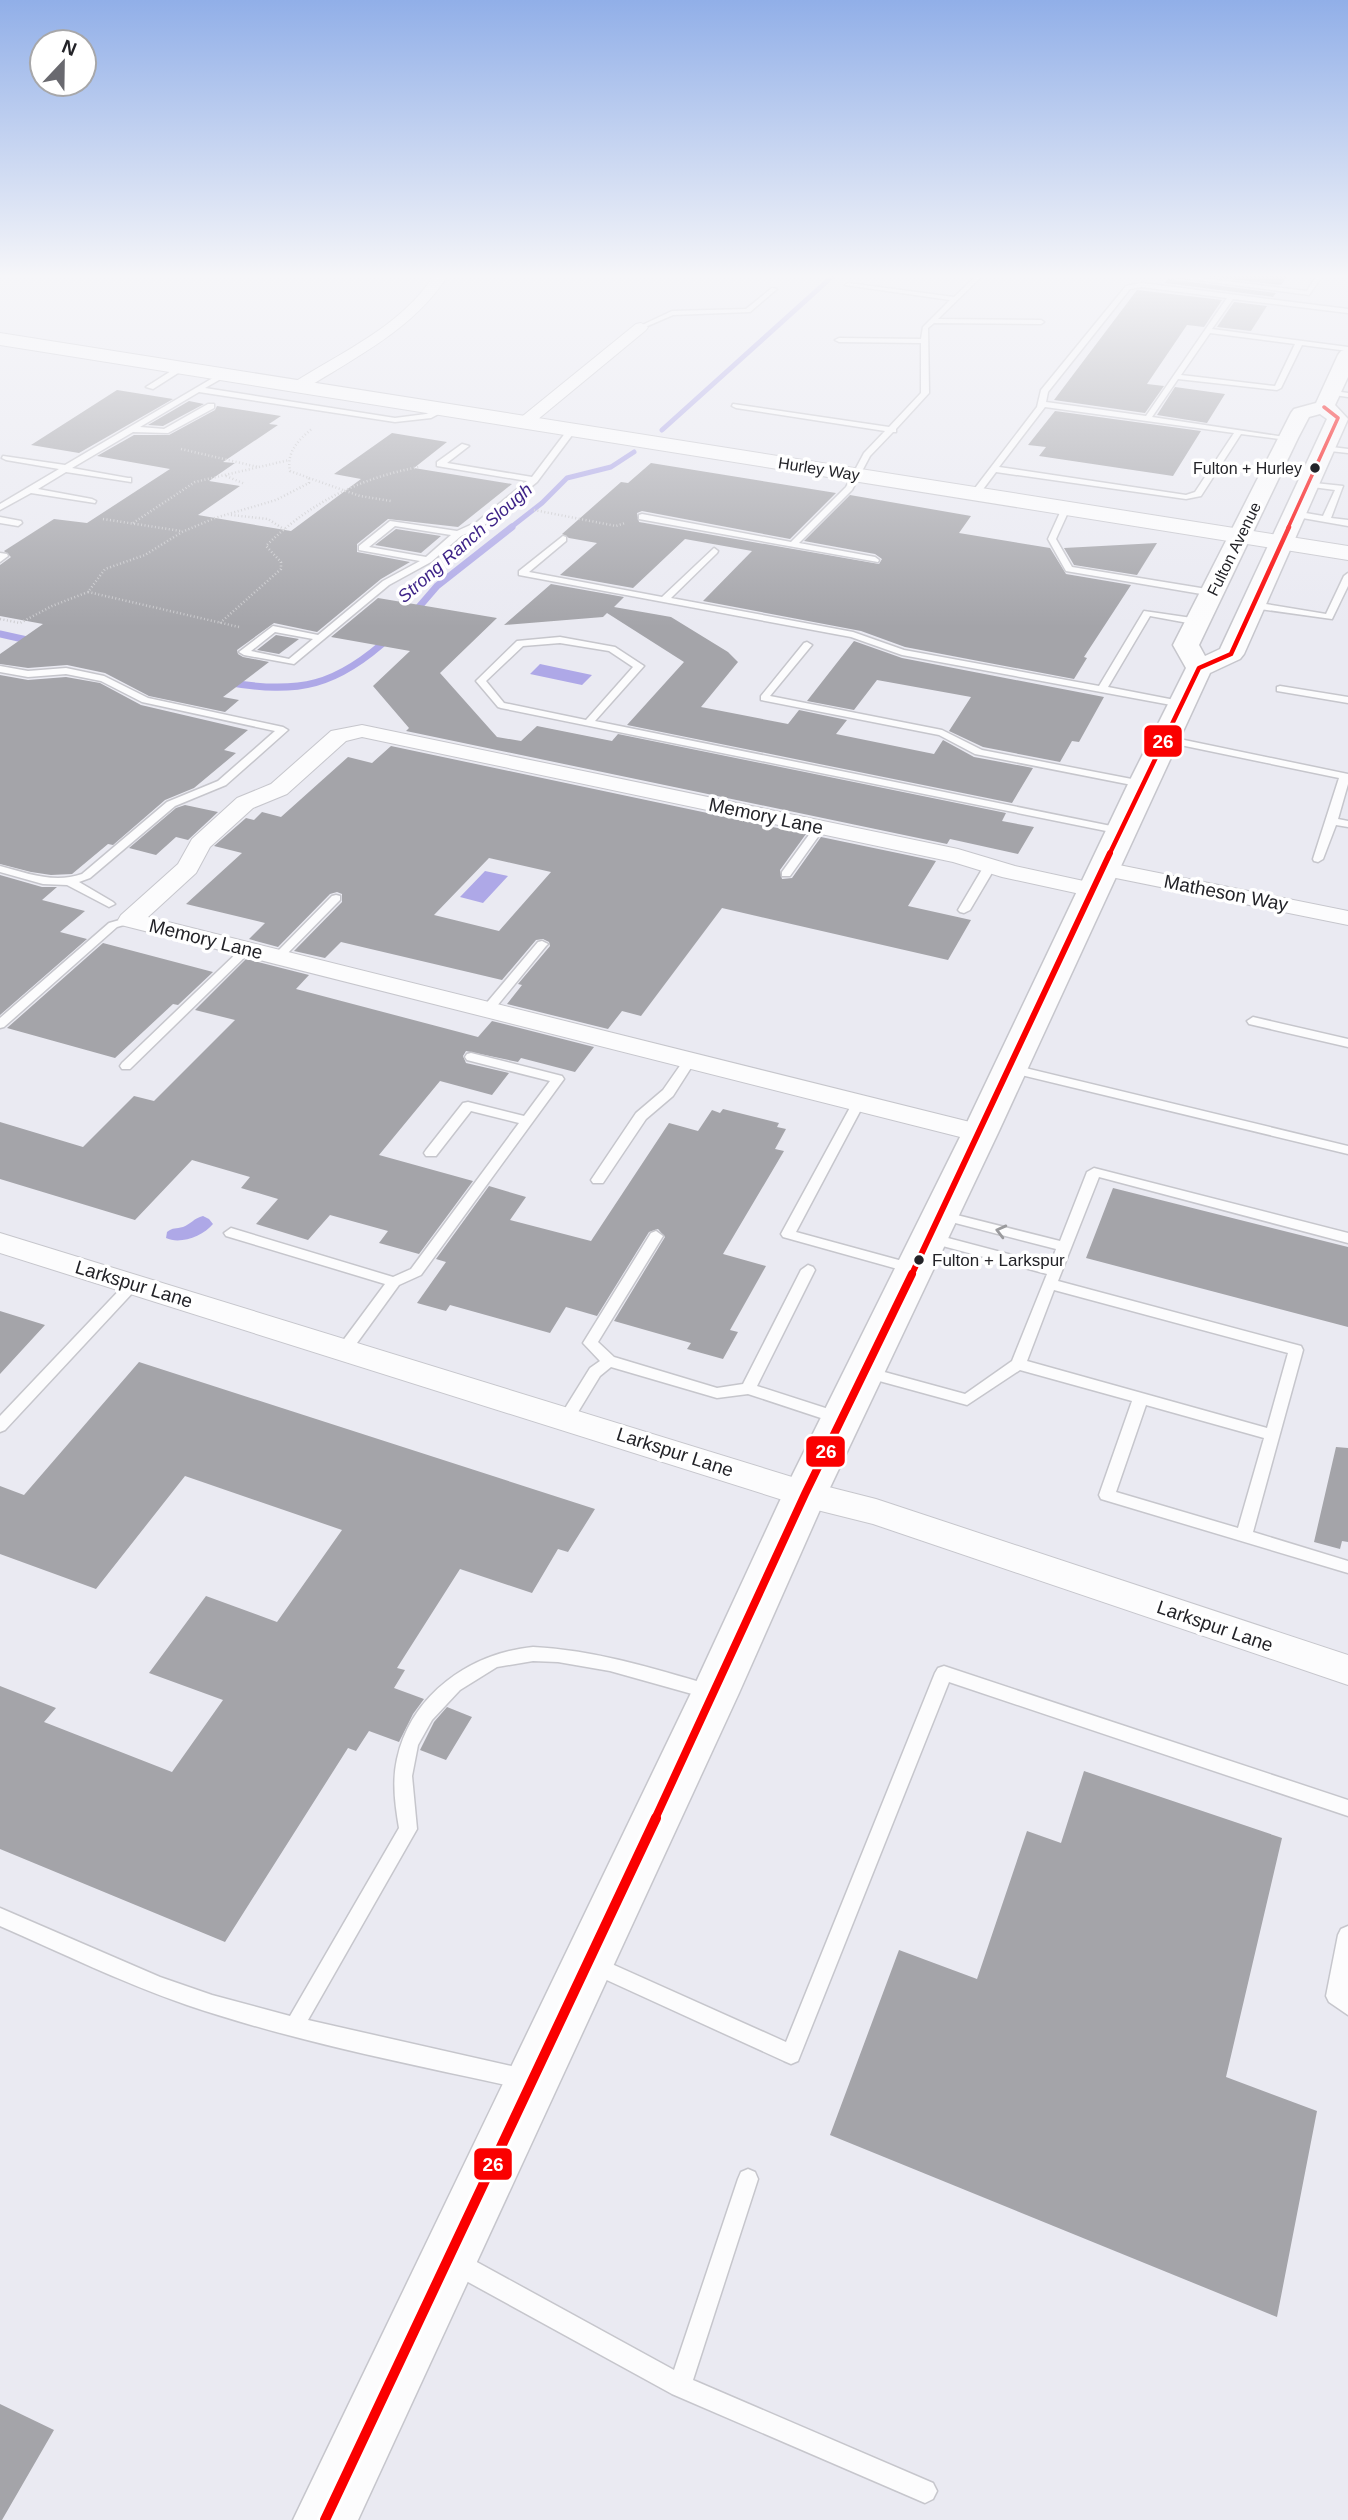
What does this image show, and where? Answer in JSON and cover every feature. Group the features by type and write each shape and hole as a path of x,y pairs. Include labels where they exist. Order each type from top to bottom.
{"main road":[{"name":"Fulton Avenue","path":"1199,668 1186,645 1287,438 1301,413 1334,398"},
{"path":"325,2520 1142,784 1199,668 1231,654 1338,418 1334,398"}],"street":[{"name":"Hurley Way","path":"341,393 1348,553"},
{"path":"525,422 561,393"},
{"name":"Memory Lane","path":"130,920 188,868 200,844 245,803 279,789 339,736 362,731 958,856 990,866 1099,879"},
{"name":"Matheson Way","path":"1099,879 1348,918"},
{"name":"Memory Lane","path":"130,920 980,1133"},
{"name":"Larkspur Lane","path":"0,1243 806,1494 876,1512 1348,1671"}],"lane":[{"path":"0,508 191,393"},
{"path":"220,393 395,420 428,416 444,409"},
{"path":"793,545 849,488 867,455 925,393"},
{"path":"975,494 1042,404 1044,393"},
{"path":"1148,418 1165,393"},
{"path":"1042,404 1287,438"},
{"path":"129,429 165,431 211,405"},
{"path":"736,406 893,430"},
{"path":"320,638 274,629 244,652 292,662 386,583 428,560 458,534 480,524 534,480 572,430"},
{"path":"994,469 1186,497 1198,494 1239,431"},
{"path":"440,464 465,446"},
{"path":"1324,448 1348,451"},
{"path":"6,458 128,480"},
{"path":"440,464 534,480"},
{"path":"1308,484 1340,488 1326,520"},
{"path":"30,490 92,501"},
{"path":"1066,508 1052,539 1069,569 1213,593"},
{"path":"1294,514 1348,523"},
{"path":"642,517 875,560"},
{"path":"0,520 18,523"},
{"path":"428,560 362,548 393,523 458,534"},
{"path":"563,539 523,573 853,635 902,652 1182,704"},
{"path":"665,599 714,551"},
{"path":"1253,605 1329,617 1348,576"},
{"path":"1102,689 1147,612 1199,622"},
{"path":"588,723 639,666 612,649 560,640 520,643 481,681 501,705 588,723 1121,831"},
{"path":"807,645 764,698 942,733 979,752 1142,784"},
{"path":"0,669 28,674 66,671 104,679 145,700 283,730 226,780 171,804 86,876 70,882 47,881 0,869"},
{"path":"1280,689 1348,700"},
{"path":"1166,739 1347,776 1318,859"},
{"path":"1332,821 1348,824"},
{"path":"786,874 820,827"},
{"path":"964,910 990,866"},
{"path":"70,882 108,904"},
{"path":"279,957 336,898"},
{"path":"0,1024 113,925 130,920"},
{"path":"488,1009 542,944"},
{"path":"126,1066 247,949"},
{"path":"1253,1021 1348,1043"},
{"path":"344,1350 394,1282 416,1272 558,1079 471,1057"},
{"path":"598,1180 641,1116 668,1093 690,1060"},
{"path":"1009,1068 1348,1150"},
{"path":"859,1102 788,1234 1065,1247"},
{"path":"431,1153 468,1106 526,1121"},
{"path":"865,1371 967,1400 1018,1364 1094,1172 1348,1238"},
{"path":"231,1233 394,1282"},
{"path":"656,1236 590,1343 609,1361 717,1393 748,1389 842,1419"},
{"path":"926,1240 1296,1350 1244,1536"},
{"path":"748,1389 808,1270"},
{"path":"0,1426 133,1284"},
{"path":"567,1418 594,1372 609,1361"},
{"path":"1018,1364 1272,1434"},
{"path":"1141,1398 1107,1495 1348,1567"},
{"path":"295,2025 408,1829 402,1786 406,1751 419,1725 447,1690 484,1666 509,1656 531,1654 590,1661 715,1693"},
{"path":"588,1963 791,2054 944,1673 1348,1808"},
{"path":"0,1917 155,1984 212,2004 532,2081"},
{"path":"1348,1935 1336,1996 1348,2006"},
{"path":"680,2386 748,2179"},
{"path":"448,2259 680,2386 925,2491"}],"path":[{"path":"320,423 300,438 289,460 290,471 343,489"},
{"path":"176,448 258,467"},
{"path":"132,524 195,482 289,460"},
{"path":"220,623 281,569 281,562 266,546 323,500 343,489 396,470 440,464"},
{"path":"226,475 245,484"},
{"path":"0,619 20,623 52,606 88,592 105,569 145,555 182,531 283,498 304,487 309,483 309,478"},
{"path":"552,513 616,526 642,517"},
{"path":"223,516 263,518 280,523 285,530"},
{"path":"88,592 268,634"}],"shaded area":[{"path":"540,664 592,675 582,685 530,674"},
{"path":"485,871 508,876 483,903 460,897"},
{"path":"203,1216 213,1224 203,1232 184,1240 166,1238 169,1230 183,1227"}],"building":[{"path":"113,393 133,393 173,399 79,453 31,445"},
{"path":"1060,393 1159,393 1145,413 1054,400"},
{"path":"1171,393 1225,394 1207,423 1157,415"},
{"path":"189,401 204,404 163,426 148,425"},
{"path":"217,406 281,416 269,424 278,425 223,462 235,463 209,481 240,486 198,515 291,531 361,479 334,474 392,433 447,442 414,468 512,484 458,527 388,519 357,544 357,552 410,562 381,579 317,632 274,623 237,650 243,657 269,662 223,697 239,700 225,712 149,696 105,673 67,665 28,668 0,664 0,654 43,624 0,616 0,565 11,557 4,551 54,519 87,523 170,469 97,456 134,435 169,435 215,410"},
{"path":"1055,411 1201,431 1173,476 1039,456 1046,447 1028,445"},
{"path":"651,463 836,493 790,539 642,511 637,513 639,522 879,564 882,559 875,554 804,541 850,495 971,516 959,533 1050,548 1066,574 1131,585 1084,657 1087,658 1074,679 905,647 861,631 703,601 752,551 685,539 633,588 560,575 597,543 569,538 562,534 621,482 628,483"},
{"path":"396,529 441,536 421,553 375,545"},
{"path":"1157,543 1137,575 1074,565 1064,548"},
{"path":"551,584 624,597 614,607 671,617 728,652 738,662 701,707 788,724 799,710 847,720 836,734 934,754 943,740 974,757 1033,768 1012,803 627,725 684,662 607,613 603,617 504,625"},
{"path":"378,598 497,618 440,673 497,737 521,741 537,726 612,741 618,734 1006,813 1002,821 1034,827 1018,854 950,839 947,844 406,731 409,728 373,686 410,651 331,637"},
{"path":"276,635 299,639 279,654 257,650"},
{"path":"854,641 902,658 1104,697 1079,742 1072,741 1060,762 983,747 949,731 971,697 877,680 854,710 807,701"},
{"path":"0,675 28,680 66,677 100,683 141,705 248,730 224,750 236,753 194,788 165,800 113,845 108,844 72,874 31,872 0,864"},
{"path":"391,746 806,834 780,870 782,879 792,878 821,837 936,861 908,906 971,920 948,960 722,908 641,1016 622,1011 608,1029 507,1004 522,985 518,984 550,946 549,942 543,939 536,940 502,980 341,942 325,958 294,951 342,902 342,894 337,892 330,894 278,947 249,939 265,923 186,904 242,853 214,846 246,818 254,820 262,812 281,817 348,757 372,763","holes":["489,858 551,872 499,931 434,915"]},
{"path":"185,805 218,812 188,840 176,837 156,855 129,848 176,808"},
{"path":"0,875 42,887 57,887 42,900 85,911 60,932 87,939 0,1015"},
{"path":"103,943 213,972 178,1005 173,1004 115,1058 7,1028"},
{"path":"246,959 309,975 296,989 478,1037 492,1021 594,1047 575,1072 521,1058 518,1062 466,1051 463,1056 466,1063 509,1073 492,1095 440,1081 379,1155 473,1181 419,1254 379,1243 388,1231 330,1215 308,1240 256,1224 278,1199 241,1188 250,1177 192,1160 135,1220 0,1179 0,1122 83,1147 134,1096 154,1101 235,1020 195,1010"},
{"path":"723,1109 779,1123 777,1127 786,1129 775,1149 784,1151 723,1254 766,1266 730,1330 738,1332 723,1359 687,1349 691,1343 614,1321 665,1237 658,1229 649,1232 597,1316 566,1307 550,1333 450,1305 446,1311 417,1303 446,1262 436,1259 489,1186 526,1197 510,1220 591,1241 669,1123 698,1131 712,1110 720,1113"},
{"path":"1113,1188 1348,1247 1348,1327 1086,1258"},
{"path":"0,1311 45,1325 0,1374"},
{"path":"139,1362 595,1509 568,1552 558,1549 532,1593 460,1569 397,1668 405,1670 394,1688 424,1699 399,1742 369,1731 356,1751 348,1748 225,1942 0,1849 0,1686 56,1708 44,1722 172,1772 223,1700 149,1673 206,1596 277,1622 342,1530 185,1476 96,1589 0,1554 0,1486 24,1495"},
{"path":"1336,1447 1348,1448 1348,1542 1342,1541 1340,1549 1314,1542"},
{"path":"447,1707 472,1717 446,1760 420,1750 434,1722"},
{"path":"1084,1771 1282,1838 1226,2077 1317,2111 1277,2317 830,2135 899,1950 977,1979 1027,1831 1061,1843"},
{"path":"0,2404 54,2430 2,2520 0,2520"}],"waterway":[{"name":"Strong Ranch Slough","path":"662,430 704,393"},
{"name":"Strong Ranch Slough","path":"510,528 542,503 567,478 611,467 634,452"},
{"name":"Strong Ranch Slough","path":"412,615 437,586 512,527"},
{"name":"Strong Ranch Slough","path":"0,634 36,642"},
{"name":"Strong Ranch Slough","path":"226,682 275,687 316,683 353,666 391,636"}],"transit line":[{"name":"26","path":"325,2520 715,1693 805,1494 980,1133 1142,784 1199,668 1231,654 1338,418 1324,407"}],"place":[{"name":"Fulton + Hurley","path":"1315,468"},
{"name":"Fulton + Larkspur","path":"919,1260"}]}
